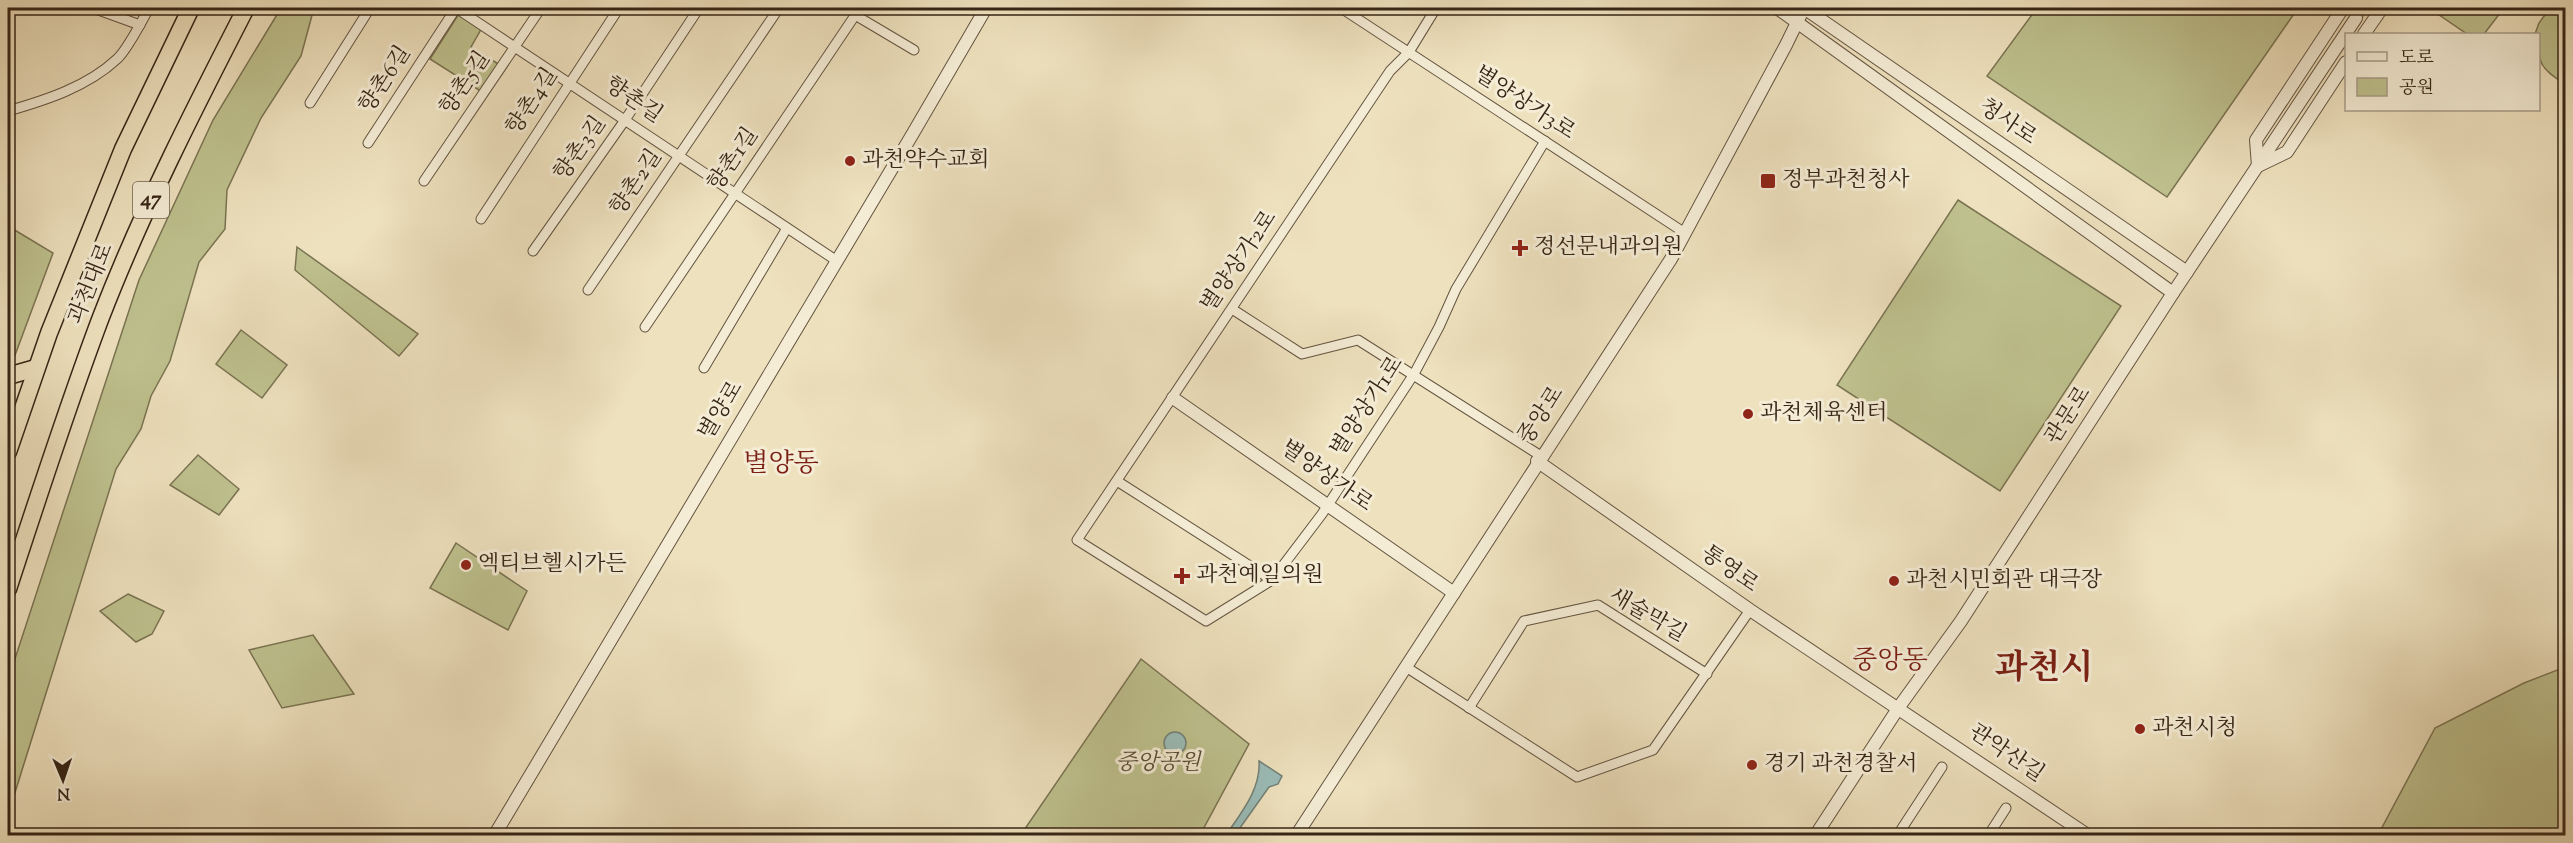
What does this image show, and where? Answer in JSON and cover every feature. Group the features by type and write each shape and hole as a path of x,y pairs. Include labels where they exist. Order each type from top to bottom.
{"highway":[{"name":"과천대로","path":"8,452 36,368 123,148 191,8"},
{"name":"과천대로","path":"8,589 102,315 162,175 246,8"},
{"path":"8,376 36,368"}],"street":[{"path":"93,8 140,25"},
{"path":"8,111 33,104 84,83 118,58 149,8"},
{"path":"310,103 370,8"},
{"name":"향촌길","path":"456,8 837,261"},
{"name":"향촌6길","path":"368,143 456,8"},
{"name":"향촌5길","path":"423,181 540,8"},
{"name":"향촌4길","path":"481,219 619,8"},
{"name":"향촌3길","path":"533,251 625,120 699,8"},
{"name":"향촌2길","path":"588,290 779,8"},
{"name":"별양로","path":"494,836 986,8"},
{"name":"별양상가3로","path":"1341,8 1685,233"},
{"name":"별양상가2로","path":"1077,540 1390,71 1409,52 1436,8"},
{"name":"청사로","path":"1777,8 2173,293"},
{"name":"청사로","path":"1804,8 2187,272"},
{"name":"중앙로","path":"1296,836 1671,259 1804,8"},
{"path":"2343,8 2256,140 2258,166 2287,152 2345,64"},
{"path":"2365,33 2382,8"},
{"name":"향촌1길","path":"645,327 857,11 914,50"},
{"name":"관문로","path":"2346,33 2356,18"},
{"name":"관문로","path":"1815,836 1899,707 1962,621 2173,293 2345,35"},
{"name":"별양상가1로","path":"1077,540 1206,621 1272,580 1328,504 1414,374 1456,289 1545,141"},
{"path":"704,369 787,228"},
{"path":"1232,309 1302,354 1358,340 1414,374 1539,459"},
{"name":"별양상가로","path":"1173,398 1454,593"},
{"name":"통영로","path":"1539,459 1750,610 1899,707"},
{"path":"1117,482 1272,580"},
{"name":"새술막길","path":"1470,708 1524,621 1598,605 1707,674"},
{"path":"1406,667 1577,777 1653,750 1750,610"},
{"name":"관악산길","path":"1899,707 2089,836"},
{"path":"1897,836 1942,767"},
{"path":"1988,836 2006,808"}],"green space":[{"path":"281,8 314,8 301,56 261,118 227,190 225,229 199,262 170,361 151,396 141,429 116,469 8,815 8,680 139,280 213,120"},
{"path":"2037,8 2298,8 2167,197 1987,76"},
{"path":"2429,8 2504,8 2485,33 2466,33"},
{"path":"2550,8 2565,8 2565,84 2550,74 2542,64 2540,33 2535,33 2539,23"},
{"path":"460,12 483,26 471,47 500,65 482,92 430,59"},
{"path":"1958,200 2121,306 2000,491 1837,385"},
{"path":"8,226 53,253 8,374"},
{"path":"297,247 418,334 399,356 295,270"},
{"path":"241,330 287,365 262,398 216,364"},
{"path":"198,455 239,489 219,515 170,485"},
{"name":"엑티브헬시가든","path":"456,543 527,591 508,630 430,588"},
{"path":"128,594 164,611 152,634 136,642 100,611"},
{"path":"313,635 354,694 282,708 249,650"},
{"name":"중앙공원","path":"1141,659 1249,744 1200,835 1020,836"},
{"path":"2565,667 2565,835 2378,835 2435,728 2524,683"}],"water":[{"path":"1175,732 1183,735 1186,743 1183,751 1175,754 1167,751 1164,743 1167,735"},
{"path":"1259,761 1282,776 1278,784 1269,787 1235,835 1226,835 1253,791 1259,771"}],"tunnel":[{"path":"2356,18 2363,8"}],"place":[{"name":"과천약수교회","path":"850,161"},
{"name":"정부과천청사","path":"1768,181"},
{"name":"정선문내과의원","path":"1520,248"},
{"name":"과천체육센터","path":"1748,414"},
{"name":"엑티브헬시가든","path":"466,565"},
{"name":"과천예일의원","path":"1182,576"},
{"name":"과천시민회관 대극장","path":"1894,581"},
{"name":"과천시청","path":"2140,729"},
{"name":"경기 과천경찰서","path":"1752,765"}],"district":[{"name":"별양동","path":"781,464"},
{"name":"중앙동","path":"1890,661"},
{"name":"과천시","path":"2044,669"}]}
